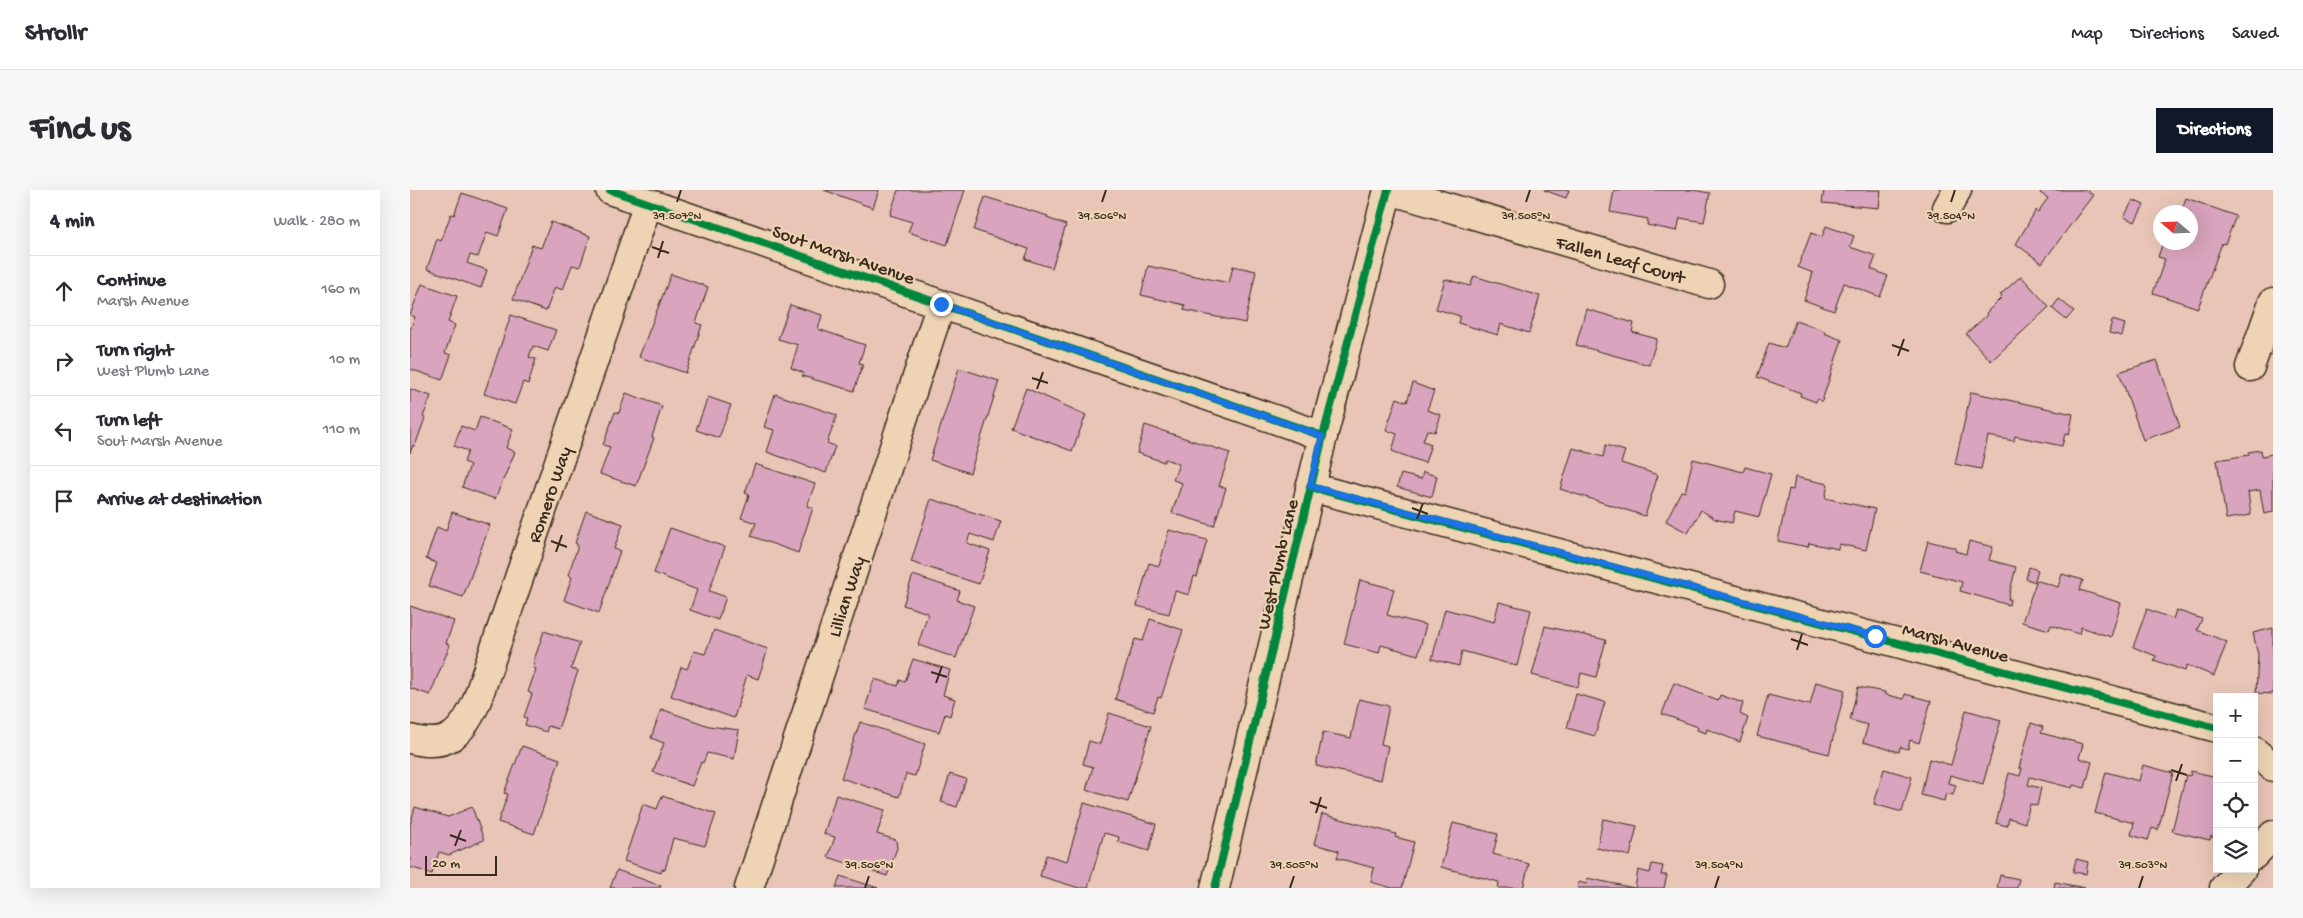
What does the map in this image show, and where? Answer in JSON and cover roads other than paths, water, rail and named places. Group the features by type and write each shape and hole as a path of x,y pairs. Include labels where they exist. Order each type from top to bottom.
{"street":[{"name":"Sout Marsh Avenue","path":"610,190 1322,436"},
{"name":"Fallen Leaf Court","path":"1388,190 1708,284"},
{"name":"West Plumb Lane","path":"1215,888 1322,436 1388,190"},
{"name":"Romero Way","path":"410,739 442,742 451,738 461,730 476,703 648,203"},
{"path":"2250,367 2273,302"},
{"name":"Lillian Way","path":"749,888 941,304"},
{"name":"Marsh Avenue","path":"1310,486 2213,727"},
{"path":"2258,754 2273,767"},
{"path":"2258,851 2273,835"},
{"path":"2224,888 2238,873"}]}
